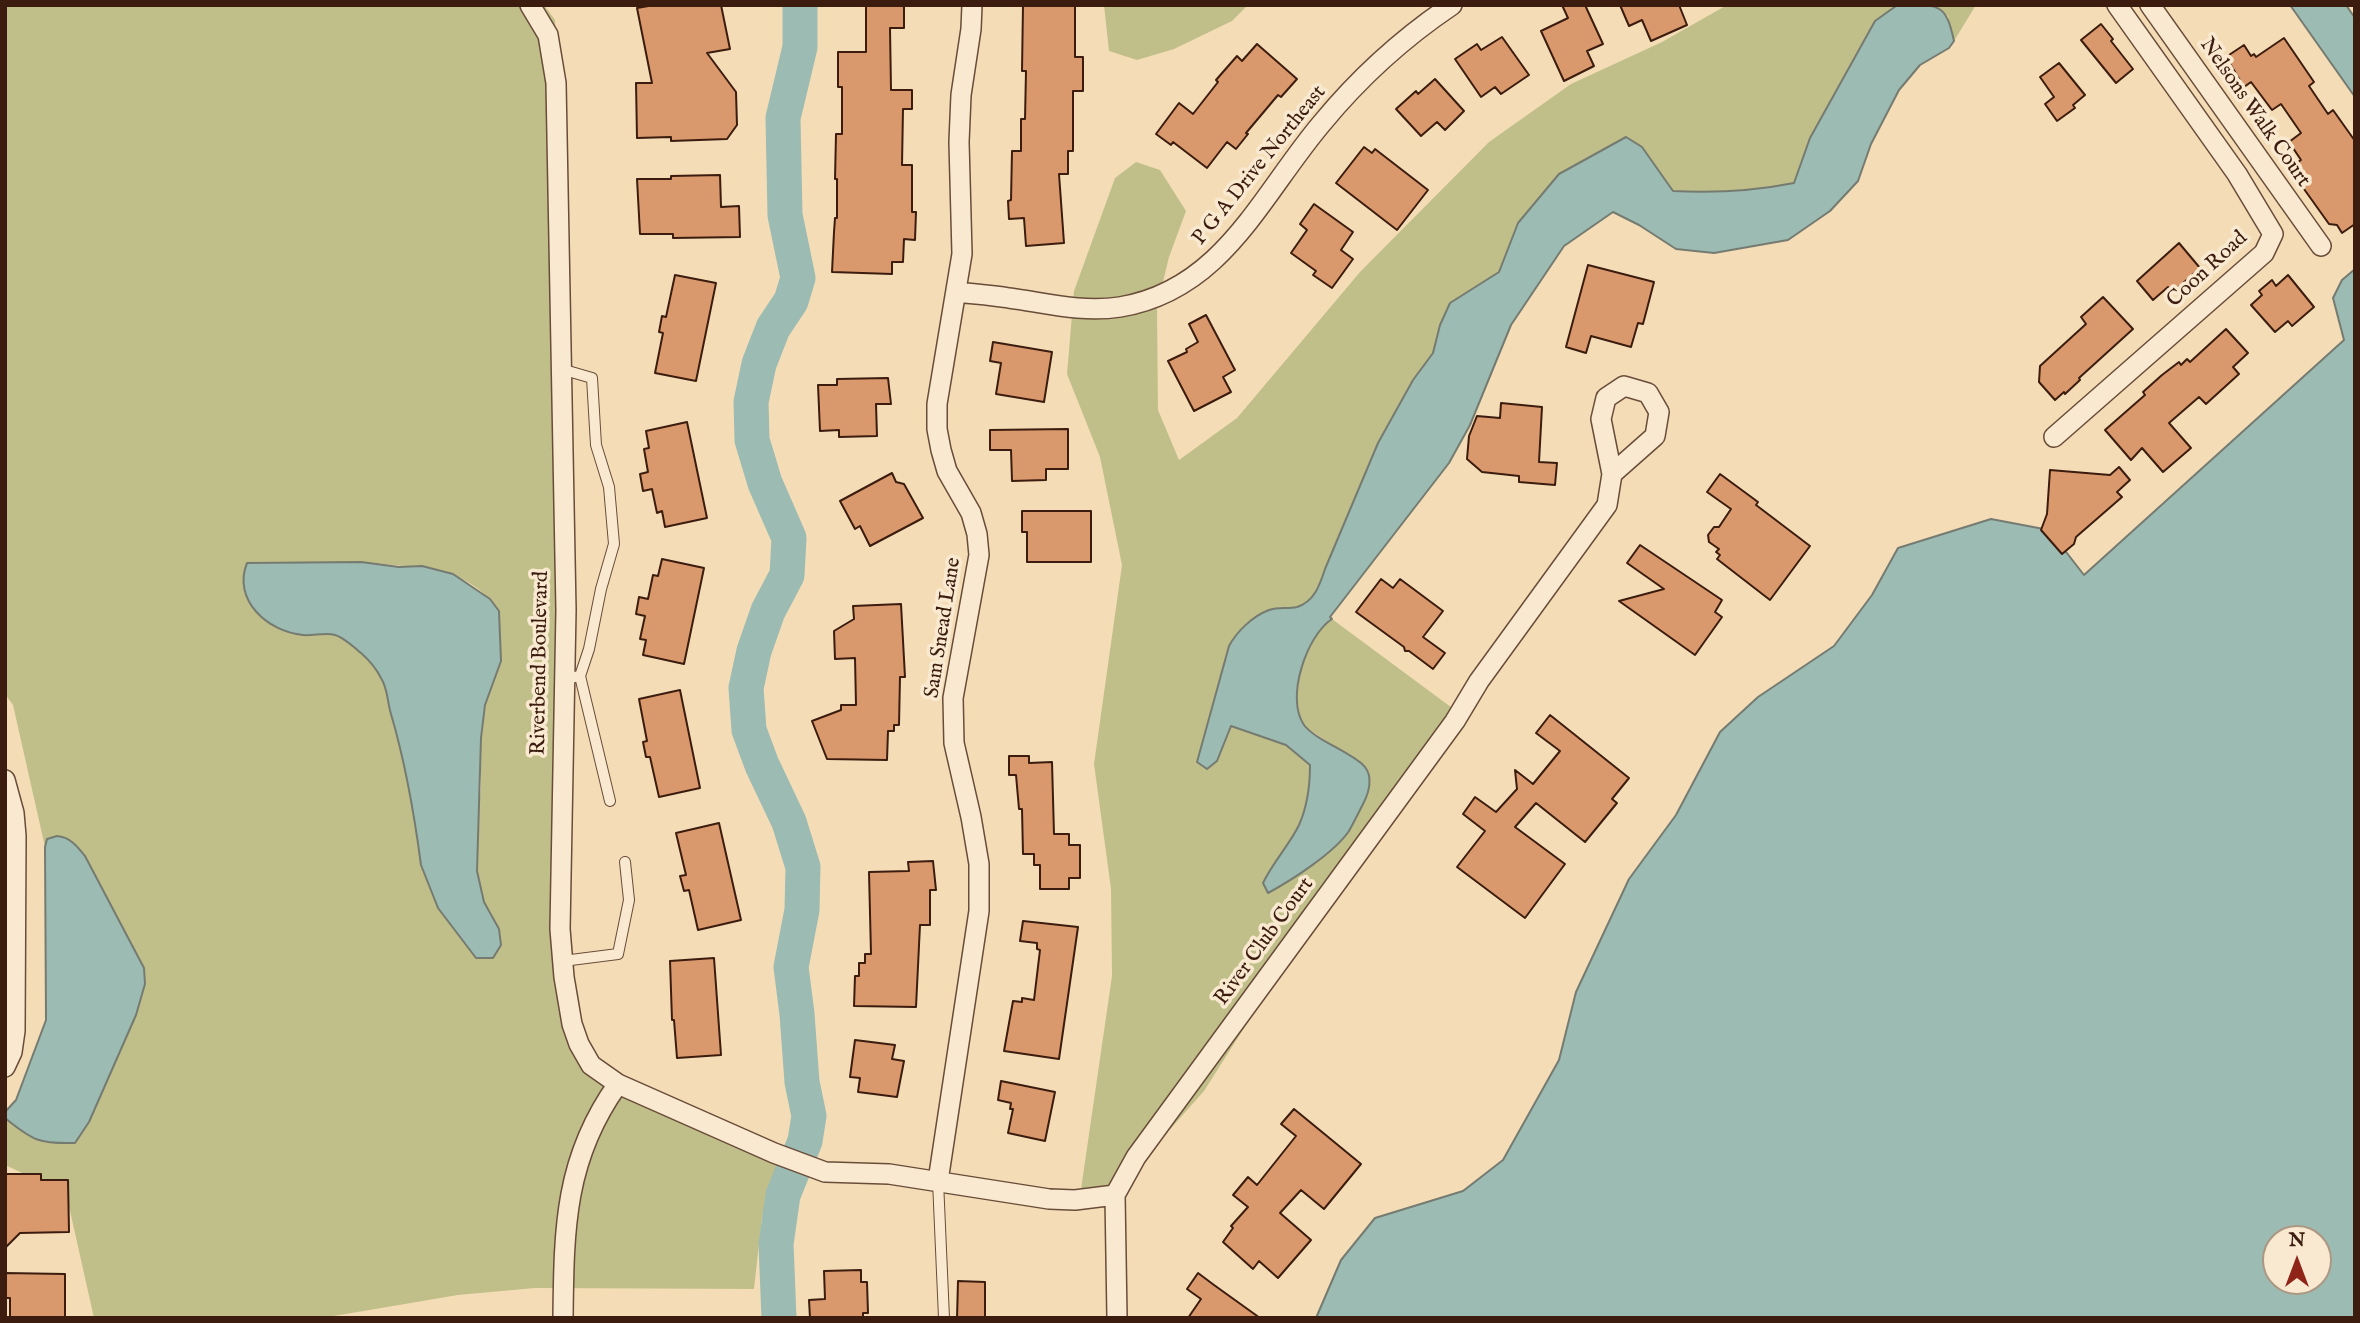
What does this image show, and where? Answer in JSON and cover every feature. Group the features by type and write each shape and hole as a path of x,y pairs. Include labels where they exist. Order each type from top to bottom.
{"street":[{"name":"Riverbend Boulevard","path":"530,5 548,35 554,57 566,610 572,678 560,838 560,929 572,1024 591,1065 618,1084 774,1153 825,1172 889,1174 938,1181"},
{"name":"Sam Snead Lane","path":"938,1181 979,911 980,888 976,841 958,767 952,721 953,698 979,555 974,523 947,471 937,429 937,404 962,254 960,107 972,5"},
{"name":"P G A Drive Northeast","path":"956,292 1096,309 1139,303 1187,282 1223,253 1322,123 1362,78 1400,44 1452,5"},
{"name":"Coon Road","path":"2054,437 2264,253 2273,234 2237,174 2116,5"},
{"name":"Nelsons Walk Court","path":"2150,5 2320,246"},
{"name":"River Club Court","path":"1115,1195 1136,1157 1455,721 1479,681 1608,505 1612,474"},
{"path":"5,780 14,813 16,836 15,1031 12,1052 5,1067"},
{"path":"563,1318 564,1237 577,1167 593,1124 618,1084"},
{"path":"938,1181 1049,1199 1074,1200 1115,1195 1117,1318"}],"lane":[{"path":"561,369 592,378 596,445 609,487 614,544 601,589 589,649 572,678 610,801"},
{"path":"563,961 618,954 629,900 625,862"},
{"path":"938,1181 944,1318"}],"shaded area":[{"path":"5,5 544,5 555,20 569,245 569,949 576,1009 589,1048 602,1065 632,1084 789,1155 784,1174 762,1217 754,1289 535,1288 458,1295 322,1318 94,1318 66,1193 5,1165 5,1112 16,1100 46,1020 45,847 13,705 5,694","holes":["361,562 419,567 455,576 486,595 499,611 481,738 481,788 477,821 477,871 484,902 492,914 476,958 438,908 421,865 401,751 385,686 377,671 370,661 338,636 303,635 277,628 256,611 248,601 244,589 243,576 247,563"]},
{"path":"1104,5 1248,5 1232,21 1174,49 1137,60 1109,51"},
{"path":"1727,5 1904,5 1896,6 1875,21 1810,138 1794,183 1704,192 1673,191 1642,147 1559,174 1518,223 1499,272 1467,292 1440,325 1433,353 1413,380 1378,443 1316,591 1308,601 1297,607 1272,609 1257,616 1232,640 1197,762 1217,761 1231,726 1286,745 1310,765 1308,795 1302,818 1263,882 1268,892 1315,863 1348,833 1367,795 1370,776 1363,765 1304,726 1296,708 1301,665 1322,626 1332,619 1463,716 1323,904 1204,1091 1118,1188 1080,1196 1112,976 1111,889 1094,764 1122,565 1100,457 1067,374 1074,291 1115,178 1136,162 1160,170 1186,211 1169,257 1157,307 1158,410 1179,460 1237,418 1360,272 1489,142 1571,84 1662,42"},
{"path":"1934,5 1976,5 1954,41 1948,16"}],"water":[{"path":"1926,5 1940,9 1948,20 1954,41 1949,48 1920,65 1899,90 1871,144 1858,181 1830,211 1788,240 1714,253 1676,249 1613,212 1564,246 1511,325 1470,425 1449,463 1330,617 1332,619 1323,627 1307,652 1298,684 1297,699 1304,725 1309,731 1360,762 1369,775 1369,789 1353,824 1342,839 1312,865 1268,893 1263,883 1302,818 1308,796 1310,765 1286,745 1231,726 1217,761 1207,769 1197,762 1229,646 1241,630 1257,616 1272,609 1297,607 1308,601 1316,591 1378,443 1413,380 1433,353 1440,325 1450,303 1499,272 1518,223 1559,174 1626,137 1642,147 1673,191 1734,191 1794,183 1810,138 1875,21 1896,6"},
{"path":"2290,5 2346,5 2355,18 2355,97"},
{"path":"2355,269 2355,1318 1316,1318 1341,1260 1375,1218 1463,1191 1503,1160 1559,1060 1576,992 1629,879 1676,815 1720,732 1758,697 1834,646 1872,595 1898,548 1991,519 2049,530 2084,575 2344,340 2333,298 2342,280"},
{"path":"361,562 399,567 422,566 453,574 490,599 499,611 501,661 485,705 481,738 477,871 484,902 499,929 501,945 493,958 476,958 438,908 421,865 401,752 385,686 377,671 370,661 338,636 303,635 277,628 256,612 244,589 247,563"},
{"path":"57,836 69,840 85,856 144,968 145,984 136,1015 89,1122 75,1143 37,1140 5,1118 5,1112 16,1100 46,1020 45,847 47,839"}],"building":[{"path":"654,5 721,5 730,49 707,53 736,92 737,125 727,139 671,141 671,137 637,138 636,83 652,83 637,8"},
{"path":"866,5 904,7 904,28 890,28 891,90 912,90 912,109 903,109 902,165 912,165 912,212 916,212 915,240 904,239 903,262 892,262 892,274 832,272 837,218 836,134 842,134 842,87 838,87 838,52 866,52"},
{"path":"1023,5 1075,5 1075,57 1083,57 1083,91 1073,91 1073,151 1068,151 1068,174 1059,174 1064,243 1026,246 1024,218 1009,219 1012,151 1021,151 1021,119 1025,119 1026,71 1022,71"},
{"path":"1562,5 1585,5 1603,44 1587,51 1594,66 1564,81 1541,31 1568,18"},
{"path":"1620,5 1679,5 1687,25 1651,41 1642,20 1629,26"},
{"path":"2101,24 2133,69 2116,83 2081,40"},
{"path":"1502,37 1529,75 1501,94 1495,87 1481,97 1455,59 1477,44 1481,50"},
{"path":"2284,38 2314,82 2309,86 2328,114 2333,110 2355,141 2355,224 2342,233 2337,225 2329,224 2289,168 2301,160 2289,142 2301,133 2281,104 2272,110 2251,82 2244,87 2226,57 2244,45 2251,56 2254,54 2256,57"},
{"path":"1257,44 1297,79 1281,97 1278,95 1236,149 1227,142 1207,168 1173,142 1171,145 1156,134 1179,103 1193,114 1218,82 1216,80 1237,56 1242,61"},
{"path":"2059,63 2085,95 2073,105 2075,108 2057,121 2045,104 2054,97 2040,77"},
{"path":"1435,79 1464,111 1445,130 1437,122 1421,136 1396,109"},
{"path":"1364,147 1372,153 1375,149 1428,190 1397,230 1336,183"},
{"path":"720,175 721,207 739,206 740,237 673,238 673,234 640,234 637,179"},
{"path":"1314,204 1353,232 1341,250 1353,259 1332,288 1313,275 1316,271 1291,253 1307,230 1300,224"},
{"path":"2179,243 2200,268 2173,292 2168,287 2153,300 2137,281"},
{"path":"1588,265 1654,282 1643,324 1638,323 1631,347 1591,336 1586,353 1566,347"},
{"path":"675,275 716,283 696,381 655,373 663,333 659,332 662,316 666,317"},
{"path":"2288,275 2314,307 2292,326 2288,321 2275,332 2251,305 2262,295 2259,291 2272,280 2276,286"},
{"path":"2103,297 2133,329 2065,394 2064,392 2055,400 2039,382 2040,366 2086,324 2081,317"},
{"path":"1206,315 1235,370 1223,377 1231,392 1194,411 1168,361 1187,352 1186,349 1198,342 1189,324"},
{"path":"2226,329 2248,353 2233,367 2239,374 2206,404 2199,397 2169,423 2191,448 2163,472 2142,448 2131,460 2105,430 2145,395 2143,392 2162,375 2179,362 2181,365 2187,359 2190,362"},
{"path":"993,342 1052,352 1044,402 996,394 1001,363 990,361"},
{"path":"888,378 891,404 876,404 877,436 839,437 839,430 820,431 818,385 837,385 837,379"},
{"path":"1501,403 1542,407 1539,462 1557,463 1555,485 1519,482 1519,476 1482,472 1467,459 1469,436 1477,416 1500,418"},
{"path":"687,422 707,518 665,527 662,511 657,513 652,489 643,491 640,474 648,472 644,449 649,448 646,431"},
{"path":"1068,429 1068,469 1046,469 1046,480 1012,481 1011,450 990,450 990,430"},
{"path":"2119,467 2130,480 2117,492 2122,497 2076,537 2074,544 2062,554 2041,530 2047,514 2050,470 2110,475"},
{"path":"892,473 896,482 904,484 923,518 870,546 860,526 855,529 840,501"},
{"path":"1720,474 1810,546 1770,600 1717,559 1720,555 1716,552 1719,549 1709,542 1708,535 1714,527 1719,527 1731,509 1707,492"},
{"path":"1022,511 1091,511 1091,562 1027,562 1027,532 1022,532"},
{"path":"1640,545 1722,600 1715,612 1722,617 1695,655 1619,601 1664,589 1627,563"},
{"path":"662,559 704,568 684,664 643,655 646,640 640,639 645,616 636,614 639,597 648,599 653,575 658,576"},
{"path":"1381,579 1393,588 1400,579 1443,611 1423,637 1445,653 1433,669 1409,651 1405,651 1404,647 1356,612"},
{"path":"901,604 905,677 900,677 899,725 894,725 894,731 888,731 887,760 827,759 812,721 841,710 841,705 856,705 855,658 835,659 834,631 854,619 853,606"},
{"path":"680,690 700,788 659,797 650,757 646,757 643,742 647,741 639,699"},
{"path":"1550,715 1629,778 1612,799 1617,803 1585,842 1536,803 1515,827 1565,864 1525,918 1457,867 1485,831 1463,814 1475,797 1496,812 1517,789 1515,770 1533,784 1560,751 1536,733"},
{"path":"1009,756 1029,756 1029,763 1052,762 1054,834 1069,834 1069,845 1080,845 1080,878 1069,878 1069,889 1040,889 1040,865 1034,865 1034,854 1023,854 1022,809 1019,809 1016,775 1009,775"},
{"path":"719,823 741,920 698,930 689,890 684,891 680,876 686,875 676,833"},
{"path":"933,861 936,890 930,890 930,925 920,925 916,1007 854,1006 855,976 859,976 859,963 865,963 865,954 871,954 869,872 909,871 908,862"},
{"path":"1023,921 1078,927 1059,1059 1004,1051 1013,1001 1022,1002 1022,998 1034,1000 1040,950 1037,949 1037,943 1020,941"},
{"path":"714,958 721,1055 677,1058 672,1020 670,961"},
{"path":"855,1040 895,1045 892,1059 904,1061 897,1097 858,1092 860,1078 850,1077"},
{"path":"1001,1081 1055,1092 1045,1141 1008,1133 1013,1109 1010,1109 1011,1103 998,1100"},
{"path":"1294,1109 1361,1164 1324,1209 1301,1190 1280,1213 1311,1240 1278,1278 1259,1261 1253,1269 1223,1242 1233,1228 1231,1226 1248,1207 1233,1195 1248,1177 1257,1185 1296,1136 1281,1124"},
{"path":"5,1174 41,1174 41,1180 68,1180 69,1232 20,1233 5,1248"},
{"path":"861,1270 861,1282 867,1282 868,1313 863,1313 863,1318 810,1318 809,1300 825,1299 824,1271"},
{"path":"5,1273 65,1274 65,1318 10,1318 10,1298 5,1298"},
{"path":"1198,1273 1260,1318 1188,1318 1201,1299 1187,1289"},
{"path":"958,1281 985,1282 985,1318 957,1318"}],"waterway":[{"path":"779,1318 776,1244 783,1195 805,1141 809,1116 802,1082 791,967 802,910 803,867 789,822 749,730 746,688 754,651 768,611 787,575 789,538 765,483 752,440 751,402 759,364 773,328 791,301 798,278 785,215 783,118 800,47 800,5"}]}
